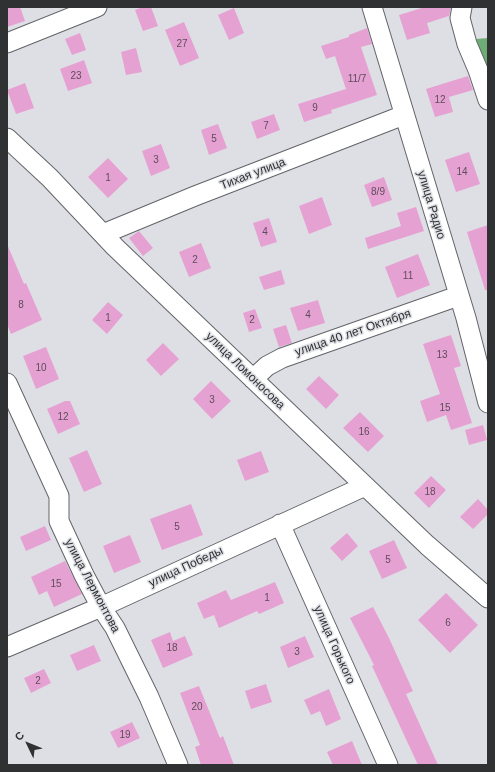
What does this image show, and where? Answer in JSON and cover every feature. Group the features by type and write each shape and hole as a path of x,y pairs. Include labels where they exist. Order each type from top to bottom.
{"street":[{"path":"7,43 97,7"},
{"name":"улица Радио","path":"372,7 458,296 466,318 488,403"},
{"path":"462,7 460,18 467,44 488,100"},
{"name":"Тихая улица","path":"103,234 195,196 404,115"},
{"name":"улица Ломоносова","path":"7,138 50,178 115,247 253,379 428,545 488,598"},
{"name":"улица 40 лет Октября","path":"253,379 268,366 282,358 458,296"},
{"name":"улица Лермонтова","path":"7,383 59,496 58,521 84,575 115,628 149,697 178,765"},
{"name":"улица Победы","path":"7,647 365,486"},
{"name":"улица Горького","path":"280,524 388,765"}],"green space":[{"path":"488,38 488,81 476,39"}],"building":[{"path":"7,7 20,7 25,21 7,27"},
{"path":"143,7 151,7 158,26 143,31 135,10"},
{"path":"425,7 451,7 449,16 427,23 430,33 407,40 399,15"},
{"path":"234,8 244,33 229,40 218,15"},
{"path":"184,22 199,58 180,66 165,30"},
{"path":"367,28 372,44 361,47 377,95 331,110 332,113 304,122 298,104 346,89 335,56 326,59 321,46 349,37 349,35"},
{"path":"80,33 86,50 72,55 65,39"},
{"path":"136,48 142,72 126,75 121,52"},
{"path":"84,60 92,83 68,91 60,69"},
{"path":"468,76 473,90 449,97 453,112 435,117 426,89"},
{"path":"25,83 34,108 16,114 7,90"},
{"path":"274,114 280,130 257,139 251,122"},
{"path":"218,124 227,148 209,155 201,130"},
{"path":"161,144 170,168 151,176 142,151"},
{"path":"469,152 480,184 456,192 445,160"},
{"path":"108,158 128,179 108,198 88,177"},
{"path":"384,177 392,200 372,207 364,185"},
{"path":"322,197 332,225 309,234 299,206"},
{"path":"416,207 424,231 368,249 365,238 401,226 397,213"},
{"path":"269,218 277,242 261,247 253,223"},
{"path":"488,225 488,290 485,290 467,232"},
{"path":"139,231 153,248 143,256 129,238"},
{"path":"201,243 211,268 189,277 179,252"},
{"path":"7,244 24,284 26,283 42,320 11,334 7,324"},
{"path":"418,254 430,285 397,298 385,267"},
{"path":"281,270 285,284 264,290 259,277"},
{"path":"318,300 325,323 298,331 290,308"},
{"path":"108,302 123,315 107,334 92,320"},
{"path":"255,309 262,328 249,332 243,313"},
{"path":"286,325 292,343 279,347 273,329"},
{"path":"451,335 461,366 454,368 472,423 451,430 446,415 427,422 420,401 440,394 423,344"},
{"path":"163,343 179,359 161,376 146,360"},
{"path":"46,347 59,379 36,389 23,356"},
{"path":"319,376 339,395 326,409 306,389"},
{"path":"211,381 231,401 212,419 193,399"},
{"path":"65,401 70,401 80,424 58,434 47,409"},
{"path":"360,412 384,436 368,452 343,428"},
{"path":"483,425 487,440 469,445 465,430"},
{"path":"87,450 102,484 84,492 69,458"},
{"path":"261,451 269,472 245,481 237,460"},
{"path":"431,476 446,490 429,508 414,493"},
{"path":"478,499 488,510 488,514 473,529 460,517"},
{"path":"191,504 203,535 162,550 150,519"},
{"path":"45,526 51,540 26,551 20,537"},
{"path":"347,533 358,546 342,561 330,548"},
{"path":"130,535 141,562 114,573 103,546"},
{"path":"394,540 407,568 382,579 369,551"},
{"path":"65,561 82,594 54,607 47,591 39,595 31,577"},
{"path":"275,582 284,603 259,614 257,611 219,628 214,615 204,619 197,603 226,590 231,600"},
{"path":"446,593 478,625 450,653 418,620"},
{"path":"373,607 413,691 406,694 438,765 418,765 372,666 374,665 350,618"},
{"path":"170,632 173,641 185,636 193,655 163,668 151,640"},
{"path":"305,636 314,657 288,668 280,647"},
{"path":"94,645 101,661 77,671 70,655"},
{"path":"44,669 51,683 31,693 24,678"},
{"path":"266,684 272,702 251,709 245,691"},
{"path":"199,686 220,738 223,736 234,765 201,765 195,747 200,745 180,693"},
{"path":"329,689 341,719 326,726 320,711 311,715 304,700"},
{"path":"132,722 140,738 118,748 110,732"},
{"path":"352,741 362,765 333,765 327,752"}]}
